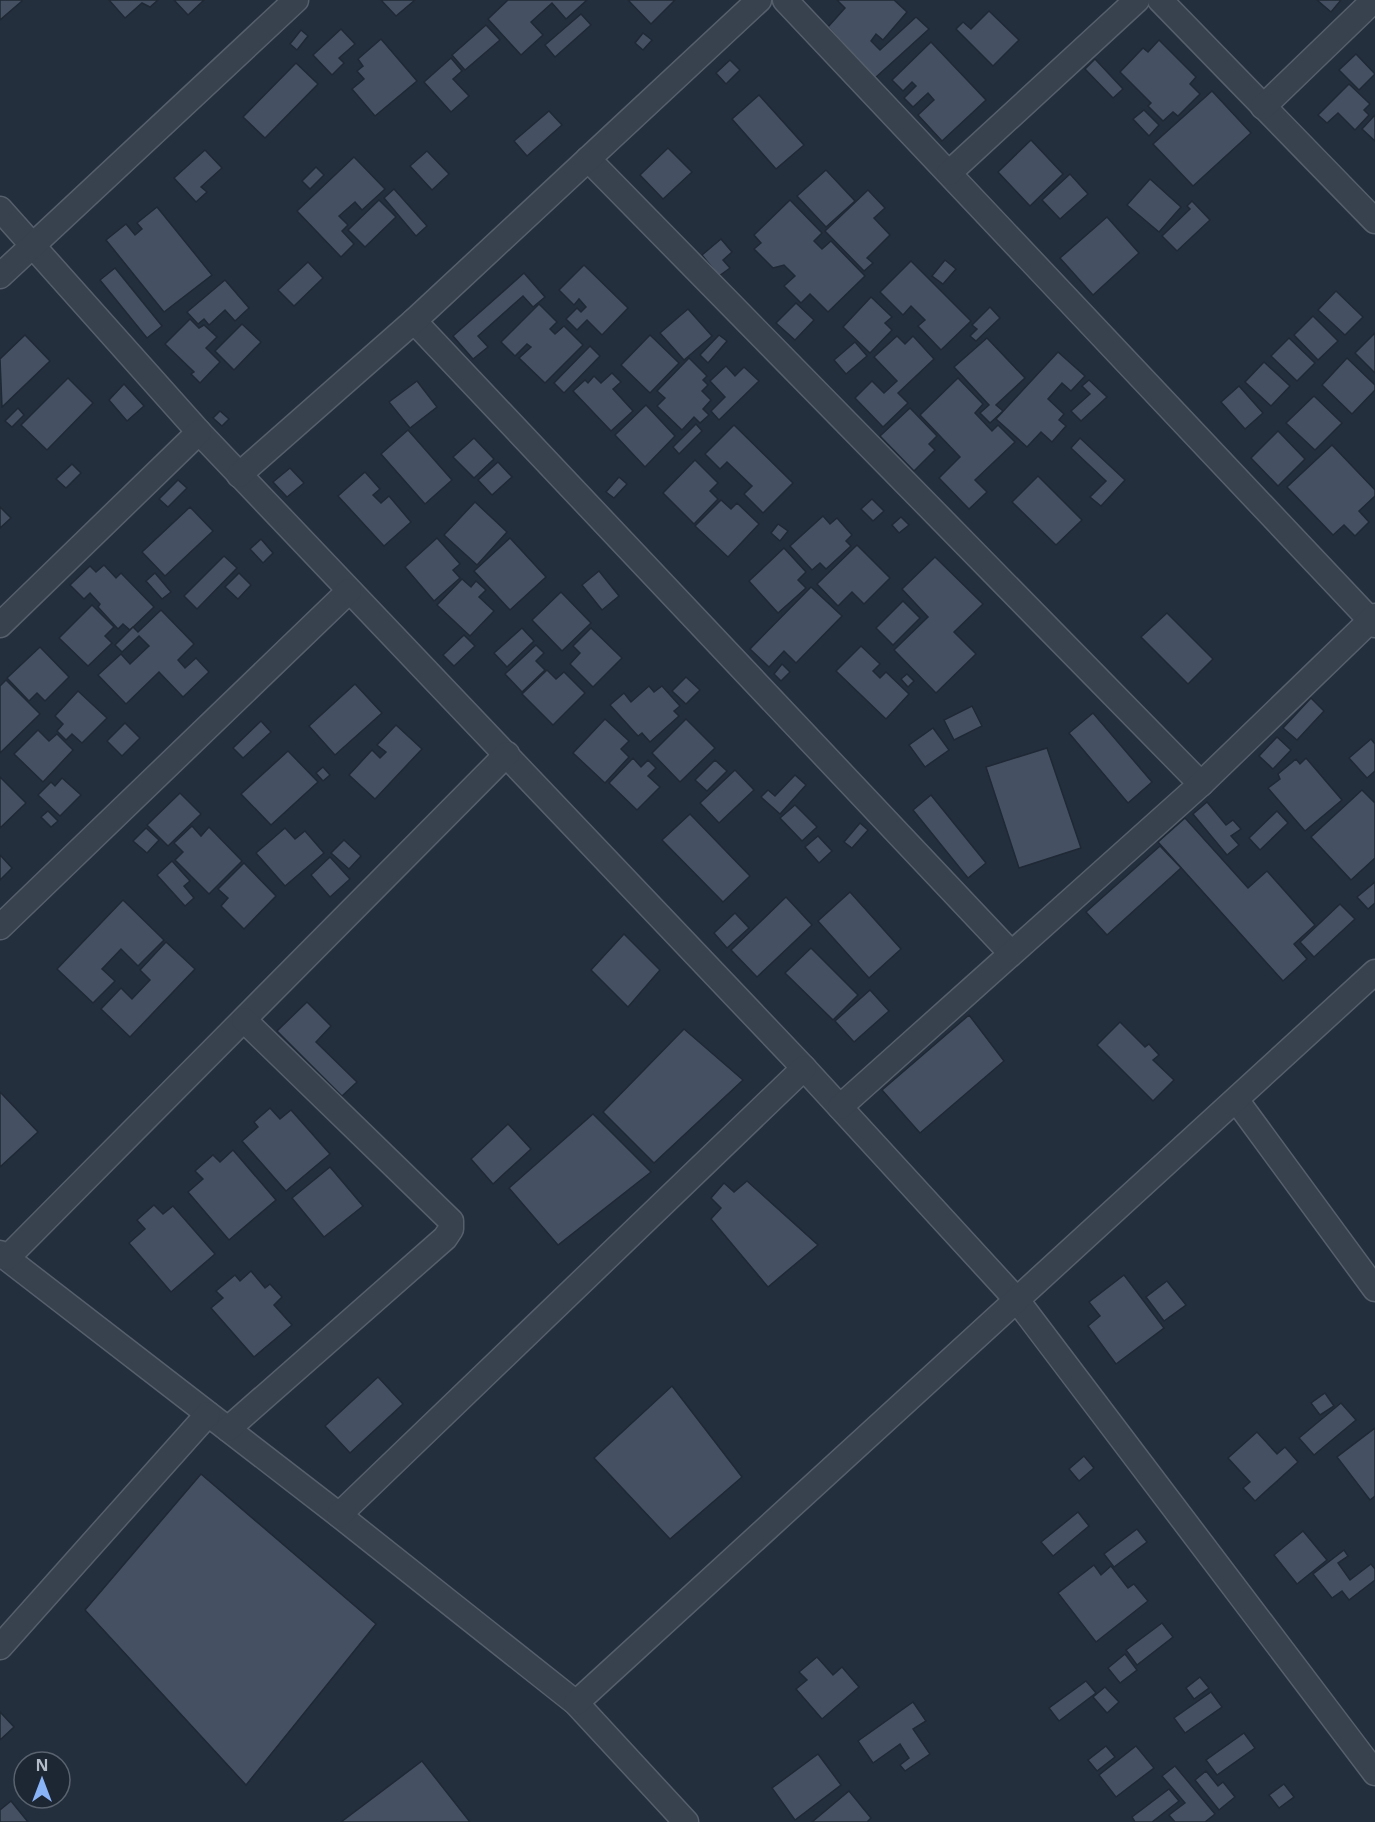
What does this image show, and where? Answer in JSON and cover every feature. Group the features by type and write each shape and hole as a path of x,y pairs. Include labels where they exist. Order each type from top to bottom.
{"street":[{"path":"0,276 296,0"},
{"path":"239,475 414,321 759,0"},
{"path":"785,0 1374,620 1201,784 840,1107"},
{"path":"949,173 1137,0"},
{"path":"1160,0 1375,220"},
{"path":"1263,107 1374,0"},
{"path":"588,159 1201,784"},
{"path":"0,209 239,475 804,1068 1016,1299 1375,1773"},
{"path":"414,321 1011,953"},
{"path":"0,625 199,432"},
{"path":"0,927 349,591"},
{"path":"507,754 244,1020 4,1256 339,1515 576,1703 686,1822"},
{"path":"576,1703 1016,1299 1237,1101 1375,972"},
{"path":"228,1429 445,1238 451,1229 451,1221 244,1020"},
{"path":"339,1515 804,1068"},
{"path":"1237,1101 1375,1289"},
{"path":"0,1647 208,1414"}],"building":[{"path":"0,0 21,0 22,1 0,20"},
{"path":"109,0 158,0 150,7 142,3 125,18"},
{"path":"174,0 204,0 188,15"},
{"path":"381,0 415,0 396,16"},
{"path":"508,0 587,0 566,19 552,3 531,22 543,35 521,55 488,19"},
{"path":"628,0 675,0 651,24"},
{"path":"837,0 894,0 907,12 883,40 876,34 871,41 880,50 916,17 929,29 875,78 828,27 845,8"},
{"path":"1317,0 1341,0 1331,12"},
{"path":"989,11 1019,40 993,66 956,29 963,22 971,29"},
{"path":"581,14 591,25 555,57 545,45"},
{"path":"486,25 500,40 465,70 452,55"},
{"path":"341,29 355,44 339,58 344,63 332,75 313,55"},
{"path":"301,30 308,36 297,50 290,44"},
{"path":"643,33 652,40 643,50 635,43"},
{"path":"381,39 417,81 375,116 352,89 364,79 357,71 363,66 358,59"},
{"path":"1159,40 1196,77 1190,84 1200,94 1178,116 1173,112 1163,121 1148,106 1151,103 1120,72 1143,48 1148,52"},
{"path":"931,42 986,100 942,141 918,115 934,100 928,93 913,107 904,98 916,86 912,82 903,91 892,80"},
{"path":"1356,54 1375,74 1359,90 1339,70"},
{"path":"451,58 462,71 453,79 469,96 451,112 424,82"},
{"path":"1095,59 1123,89 1113,98 1085,69"},
{"path":"730,60 740,70 726,84 716,73"},
{"path":"296,63 318,84 265,138 243,117"},
{"path":"1349,84 1370,104 1364,110 1369,115 1355,130 1338,113 1327,123 1318,115"},
{"path":"1212,91 1251,133 1193,186 1153,144"},
{"path":"759,95 804,145 776,169 732,119"},
{"path":"1144,110 1159,125 1149,136 1133,119"},
{"path":"549,111 562,125 527,156 514,141"},
{"path":"1375,115 1375,141 1362,129"},
{"path":"1031,140 1063,174 1030,206 998,172"},
{"path":"668,148 692,172 663,199 640,175"},
{"path":"205,150 222,168 201,187 207,192 196,202 174,178"},
{"path":"427,151 449,174 432,190 410,166"},
{"path":"354,157 385,189 362,210 355,202 339,216 348,225 342,231 354,244 341,257 297,211"},
{"path":"316,167 324,175 310,189 302,181"},
{"path":"826,170 855,201 826,227 797,196"},
{"path":"1070,174 1088,194 1060,219 1042,200"},
{"path":"1150,179 1181,207 1159,232 1127,205"},
{"path":"394,189 427,226 416,236 384,198"},
{"path":"868,190 885,208 874,218 890,235 867,258 873,263 864,271 825,231"},
{"path":"379,200 396,217 365,247 348,230"},
{"path":"790,200 822,233 814,241 822,249 831,241 865,276 828,312 810,294 801,303 784,286 795,276 784,265 773,268 754,249 761,243 754,235"},
{"path":"1192,201 1210,220 1177,251 1162,236 1190,209 1187,206"},
{"path":"157,207 212,275 164,312 106,240 126,224 135,235 142,229 137,223"},
{"path":"1107,217 1139,253 1093,295 1060,258"},
{"path":"721,239 732,252 723,260 730,268 719,276 702,255"},
{"path":"945,260 956,269 943,284 932,276"},
{"path":"911,261 971,321 941,350 918,326 925,320 911,306 903,315 880,292"},
{"path":"308,262 323,278 294,306 278,290"},
{"path":"584,265 628,308 602,335 587,320 577,330 566,319 577,308 581,312 586,307 579,299 574,305 559,290"},
{"path":"115,268 162,326 147,338 100,280"},
{"path":"524,273 545,297 533,307 523,296 478,336 488,347 473,359 453,336"},
{"path":"225,280 249,308 235,321 225,310 209,325 204,319 198,324 187,312"},
{"path":"1336,291 1363,317 1345,335 1318,310"},
{"path":"871,297 892,317 885,323 892,330 870,353 843,327"},
{"path":"796,303 814,320 795,340 776,323"},
{"path":"539,304 557,322 550,329 555,334 564,326 583,345 545,383 519,358 531,347 527,344 515,356 501,342"},
{"path":"990,307 1000,318 976,341 970,336 977,329 972,325"},
{"path":"688,309 712,336 684,360 660,333"},
{"path":"1313,316 1338,341 1318,360 1294,335"},
{"path":"190,319 199,328 204,325 217,337 206,348 220,362 200,383 191,374 194,372 165,344"},
{"path":"242,324 261,342 234,370 215,351"},
{"path":"1375,333 1375,373 1355,353"},
{"path":"25,335 50,361 2,407 0,359"},
{"path":"650,335 679,363 650,393 621,365"},
{"path":"719,335 727,341 708,363 700,355"},
{"path":"897,336 905,344 913,336 934,359 898,393 908,403 883,427 855,398 872,381 884,393 897,381 874,357"},
{"path":"987,338 1025,378 996,405 1003,411 990,423 980,413 989,405 954,367"},
{"path":"1289,338 1315,363 1297,381 1271,356"},
{"path":"855,342 867,356 846,374 834,360"},
{"path":"590,346 600,356 564,393 554,383"},
{"path":"1058,352 1085,376 1071,391 1062,383 1048,399 1064,414 1059,420 1066,426 1052,442 1041,432 1027,447 996,419"},
{"path":"689,358 707,376 703,380 708,385 702,391 711,400 703,409 709,415 700,423 694,417 682,430 657,406 665,398 657,391"},
{"path":"1347,358 1375,385 1375,390 1352,414 1322,385"},
{"path":"1264,362 1290,386 1271,406 1245,382"},
{"path":"726,366 735,376 744,367 759,381 719,420 711,411 725,397 710,381"},
{"path":"612,373 621,382 613,389 633,411 611,431 573,391 585,380 588,383 594,376 601,383"},
{"path":"68,378 93,403 47,450 21,425"},
{"path":"958,378 983,404 975,413 992,431 998,425 1015,442 975,480 987,492 969,509 939,478 960,457 920,415"},
{"path":"1089,380 1107,397 1081,421 1071,411 1090,394 1082,386"},
{"path":"417,381 437,407 410,428 389,402"},
{"path":"124,384 144,406 127,421 109,400"},
{"path":"1239,386 1263,413 1245,429 1221,402"},
{"path":"1314,396 1342,423 1315,450 1286,423"},
{"path":"646,405 675,436 645,467 615,435"},
{"path":"18,408 24,415 12,427 5,421"},
{"path":"910,408 937,436 929,444 935,450 914,471 880,436"},
{"path":"220,411 229,419 222,426 213,418"},
{"path":"696,424 702,431 679,454 673,447"},
{"path":"734,425 793,483 763,513 744,494 752,486 727,462 720,469 705,454"},
{"path":"408,430 452,480 425,504 381,454"},
{"path":"1278,431 1305,459 1278,486 1251,458"},
{"path":"474,438 494,459 474,478 453,457"},
{"path":"1080,438 1125,480 1101,506 1090,497 1106,481 1071,448"},
{"path":"1332,445 1375,490 1375,496 1359,511 1369,522 1355,536 1344,525 1333,535 1287,487"},
{"path":"695,460 718,483 710,491 718,499 694,524 663,493"},
{"path":"498,462 512,477 492,495 478,480"},
{"path":"72,464 81,473 66,488 56,479"},
{"path":"290,468 304,483 287,497 273,482"},
{"path":"365,472 380,489 373,495 381,503 389,496 411,522 384,546 338,496"},
{"path":"1038,476 1082,520 1056,545 1012,502"},
{"path":"619,477 627,484 614,498 606,492"},
{"path":"178,480 187,488 168,507 159,499"},
{"path":"872,499 884,511 873,521 861,509"},
{"path":"721,500 731,509 737,503 759,524 728,557 695,526"},
{"path":"475,502 507,532 477,565 444,535"},
{"path":"0,507 11,518 0,528"},
{"path":"190,507 213,531 165,576 142,552"},
{"path":"823,516 830,524 837,518 852,535 846,541 851,546 826,569 820,563 812,570 790,546"},
{"path":"901,517 909,525 899,533 892,525"},
{"path":"778,524 788,531 780,541 771,533"},
{"path":"437,538 460,564 453,570 460,578 434,601 405,567"},
{"path":"510,538 546,577 510,610 474,571"},
{"path":"261,539 273,553 263,563 250,549"},
{"path":"857,545 890,578 864,604 852,592 838,606 817,584"},
{"path":"784,548 806,572 798,580 806,588 778,613 749,581"},
{"path":"224,556 237,568 197,609 184,596"},
{"path":"935,557 983,604 954,632 976,654 936,693 894,650 928,617 902,589"},
{"path":"104,565 116,578 121,573 154,607 130,630 123,624 118,629 98,607 100,604 90,593 84,599 70,585 90,566 96,572"},
{"path":"599,571 619,596 602,610 582,585"},
{"path":"155,573 171,592 162,599 146,581"},
{"path":"239,573 251,585 238,599 225,587"},
{"path":"462,579 471,587 476,581 486,590 479,597 494,611 470,636 437,605"},
{"path":"811,587 842,616 796,663 784,651 769,667 750,649"},
{"path":"561,592 591,623 562,651 532,620"},
{"path":"903,601 920,618 893,645 876,628"},
{"path":"92,605 114,627 105,636 112,643 88,666 59,638"},
{"path":"161,610 194,644 178,660 185,668 196,658 209,672 183,697 159,672 126,704 98,675 121,654 130,664 149,646 139,636 122,652 115,645 133,627 138,632"},
{"path":"1167,613 1213,659 1188,684 1141,637"},
{"path":"522,628 534,641 507,667 494,653"},
{"path":"591,628 622,658 593,687 570,664 580,653 573,646"},
{"path":"464,635 475,646 454,666 443,655"},
{"path":"536,645 544,653 536,661 545,670 522,692 505,674"},
{"path":"861,646 880,664 873,671 880,678 886,672 909,694 886,719 836,671"},
{"path":"40,647 69,677 45,701 37,693 29,701 7,678"},
{"path":"782,664 790,672 781,681 774,674"},
{"path":"547,670 556,679 564,672 585,693 553,725 522,694"},
{"path":"907,674 914,681 908,687 901,679"},
{"path":"686,677 700,690 686,704 672,691"},
{"path":"6,680 40,714 0,753 0,686"},
{"path":"355,684 382,713 335,755 309,726"},
{"path":"649,686 654,692 662,686 680,706 674,711 679,716 650,742 642,733 638,736 610,705 624,693 631,702"},
{"path":"78,691 107,718 82,743 72,734 66,740 57,731 63,724 55,716"},
{"path":"1311,698 1324,711 1297,740 1283,728"},
{"path":"972,706 982,726 954,740 944,720"},
{"path":"1093,713 1152,782 1128,803 1069,733"},
{"path":"605,719 629,741 621,749 629,757 605,783 573,753"},
{"path":"686,719 715,748 680,782 652,753"},
{"path":"261,721 271,732 243,758 233,748"},
{"path":"125,723 140,738 122,756 107,741"},
{"path":"396,725 422,749 375,799 349,775 372,750 380,758 386,752 377,745"},
{"path":"933,728 949,750 925,767 909,745"},
{"path":"38,730 49,741 57,734 73,750 43,782 14,754"},
{"path":"1277,737 1291,750 1273,769 1259,756"},
{"path":"1371,739 1375,744 1375,771 1367,778 1349,758"},
{"path":"1047,748 1081,848 1019,868 986,767"},
{"path":"288,751 318,782 271,825 241,794"},
{"path":"633,758 641,767 648,760 656,768 648,776 660,787 637,810 609,783"},
{"path":"1306,758 1342,800 1305,831 1268,788 1280,779 1278,774 1296,759 1300,764"},
{"path":"715,760 727,771 707,791 695,780"},
{"path":"323,767 330,775 323,781 316,773"},
{"path":"735,770 754,790 719,823 700,803"},
{"path":"795,775 806,785 780,814 761,797 768,790 775,796"},
{"path":"0,777 26,803 0,828"},
{"path":"62,778 81,795 60,816 38,795 51,782 55,786"},
{"path":"1362,790 1375,803 1375,858 1351,880 1311,837"},
{"path":"180,793 201,814 168,846 147,825"},
{"path":"931,795 986,863 968,878 913,810"},
{"path":"1207,802 1226,825 1233,820 1241,829 1231,836 1239,845 1227,855 1193,814"},
{"path":"795,805 817,827 802,841 780,818"},
{"path":"48,811 58,821 51,827 41,817"},
{"path":"1277,811 1288,823 1260,850 1249,838"},
{"path":"690,814 750,876 723,902 662,840"},
{"path":"1185,818 1248,888 1267,871 1315,925 1294,944 1307,959 1283,981 1158,842"},
{"path":"860,823 868,830 852,848 844,842"},
{"path":"192,826 201,836 209,827 242,861 209,894 175,860 183,852 174,843"},
{"path":"146,828 159,840 147,853 133,841"},
{"path":"285,828 295,839 305,831 324,853 285,886 256,853"},
{"path":"818,836 832,851 819,863 805,847"},
{"path":"344,840 361,856 349,869 331,853"},
{"path":"1160,846 1181,868 1107,935 1086,912"},
{"path":"0,855 12,868 0,880"},
{"path":"330,857 350,879 330,897 311,875"},
{"path":"172,861 190,881 184,886 194,898 185,906 157,875"},
{"path":"244,863 276,896 244,929 221,906 228,898 218,889"},
{"path":"1375,882 1375,903 1368,909 1357,897"},
{"path":"850,892 901,949 869,978 818,921"},
{"path":"786,897 812,925 757,977 731,950"},
{"path":"123,900 164,940 138,966 121,949 102,969 115,981 93,1003 57,969"},
{"path":"1340,904 1355,919 1314,957 1300,942"},
{"path":"735,913 749,928 727,948 714,933"},
{"path":"624,934 660,970 628,1007 591,970"},
{"path":"166,942 195,969 130,1037 101,1009 121,988 132,999 150,980 140,970"},
{"path":"811,948 858,995 833,1020 785,973"},
{"path":"870,990 889,1011 854,1042 835,1021"},
{"path":"307,1002 331,1026 316,1042 357,1082 342,1096 277,1031"},
{"path":"969,1015 1004,1061 920,1133 882,1090"},
{"path":"1120,1022 1145,1047 1149,1044 1159,1055 1153,1060 1174,1080 1153,1101 1097,1045"},
{"path":"684,1029 743,1080 654,1163 603,1112"},
{"path":"0,1092 38,1132 0,1167"},
{"path":"270,1108 280,1119 291,1110 330,1154 286,1191 242,1141 258,1127 254,1122"},
{"path":"593,1114 651,1172 558,1245 509,1188"},
{"path":"508,1124 531,1149 493,1184 471,1159"},
{"path":"233,1150 276,1200 229,1240 188,1192 203,1179 195,1171 213,1155 220,1162"},
{"path":"330,1167 363,1206 324,1237 292,1198"},
{"path":"747,1181 818,1245 768,1287 711,1219 721,1208 711,1198 724,1183 734,1192"},
{"path":"154,1205 163,1214 173,1206 215,1254 171,1292 129,1243 145,1229 137,1220"},
{"path":"251,1271 265,1288 270,1284 282,1297 274,1305 292,1325 254,1357 211,1308 223,1298 216,1291 235,1275 240,1281"},
{"path":"1124,1275 1164,1328 1116,1364 1088,1326 1100,1316 1089,1302"},
{"path":"1167,1281 1186,1305 1164,1321 1146,1297"},
{"path":"378,1377 403,1404 350,1453 325,1426"},
{"path":"672,1386 742,1477 670,1539 594,1458"},
{"path":"1325,1393 1334,1406 1320,1415 1311,1403"},
{"path":"1341,1403 1356,1420 1314,1455 1299,1438"},
{"path":"1375,1428 1375,1496 1370,1500 1337,1457"},
{"path":"1257,1432 1277,1454 1285,1447 1298,1462 1255,1501 1243,1488 1250,1482 1228,1458"},
{"path":"1084,1456 1094,1468 1079,1481 1069,1469"},
{"path":"201,1474 376,1624 246,1785 85,1610"},
{"path":"1078,1512 1089,1526 1053,1556 1041,1542"},
{"path":"1137,1529 1147,1542 1114,1567 1104,1554"},
{"path":"1303,1531 1327,1560 1297,1584 1274,1555"},
{"path":"1344,1550 1348,1556 1338,1563 1350,1580 1371,1564 1375,1569 1375,1580 1349,1600 1342,1591 1332,1598 1313,1574"},
{"path":"1094,1565 1101,1575 1111,1566 1128,1588 1134,1584 1148,1601 1096,1642 1058,1593"},
{"path":"1162,1623 1173,1637 1137,1665 1126,1650"},
{"path":"1125,1654 1137,1670 1120,1683 1108,1668"},
{"path":"817,1657 833,1675 842,1667 859,1687 822,1719 796,1689 807,1680 799,1672"},
{"path":"1200,1677 1209,1688 1194,1699 1186,1688"},
{"path":"1086,1681 1096,1693 1059,1721 1049,1708"},
{"path":"1105,1687 1119,1702 1107,1713 1093,1697"},
{"path":"1211,1692 1222,1707 1185,1733 1174,1718"},
{"path":"913,1702 926,1721 913,1729 930,1754 905,1771 900,1765 909,1758 900,1744 873,1763 858,1741"},
{"path":"0,1712 14,1727 0,1740"},
{"path":"1244,1733 1255,1748 1217,1775 1206,1760"},
{"path":"1106,1746 1115,1757 1097,1771 1088,1760"},
{"path":"1136,1746 1154,1768 1116,1797 1099,1775"},
{"path":"818,1754 841,1785 795,1820 772,1788"},
{"path":"422,1761 470,1822 341,1822"},
{"path":"1175,1766 1215,1814 1205,1822 1175,1822 1169,1815 1185,1803 1162,1776"},
{"path":"1206,1771 1218,1786 1223,1782 1235,1797 1219,1810 1195,1780"},
{"path":"1284,1784 1294,1797 1279,1808 1269,1795"},
{"path":"1169,1789 1179,1801 1152,1822 1135,1822 1132,1817"},
{"path":"849,1791 871,1818 867,1822 812,1822"},
{"path":"11,1801 12,1810 18,1810 28,1822 0,1822 0,1810"}]}
